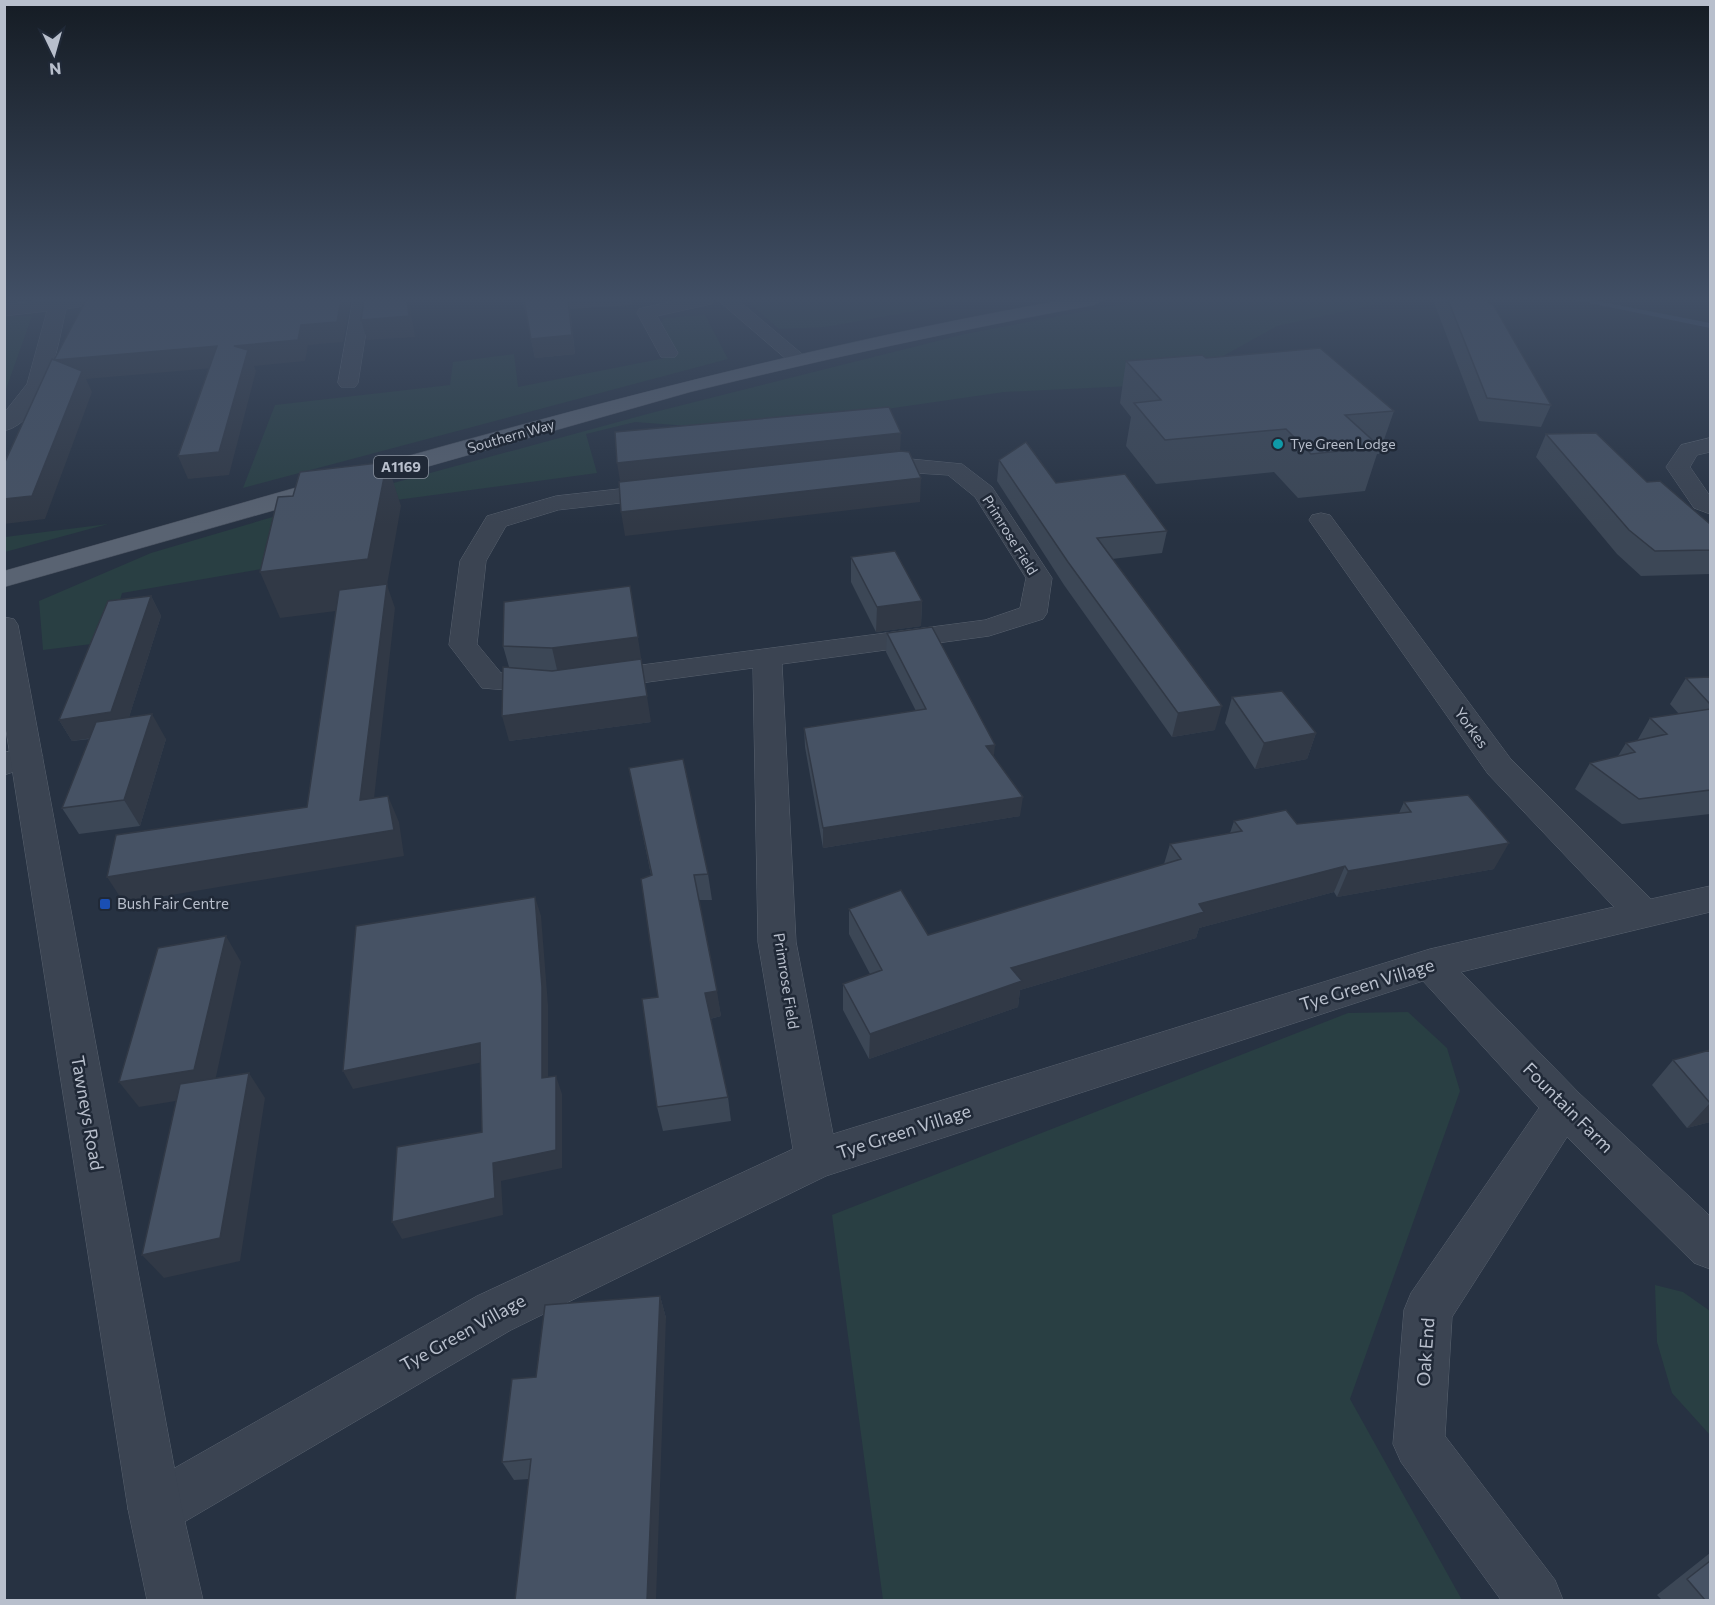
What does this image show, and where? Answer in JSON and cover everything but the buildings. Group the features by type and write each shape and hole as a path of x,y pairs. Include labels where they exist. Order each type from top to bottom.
{"main road":[{"name":"Southern Way","path":"4,579 733,375"}],"street":[{"path":"4,425 34,395 42,375"},
{"path":"348,383 349,375"},
{"path":"1710,445 1689,450 1678,467 1703,503 1710,507"},
{"name":"Primrose Field","path":"900,465 954,469 984,492 1039,578 1033,613 989,628 767,657 558,685 492,682 463,645 473,561 496,522 556,503 900,465"},
{"name":"Yorkes","path":"1321,520 1499,766 1645,916"},
{"name":"Tawneys Road","path":"4,625 16,760 155,1509 174,1600"},
{"name":"Primrose Field","path":"767,657 777,942 816,1159"},
{"name":"Tye Green Village","path":"155,1509 495,1313 816,1159 1430,964 1645,916 1710,899"},
{"name":"Fountain Farm","path":"1430,964 1564,1106 1710,1247"},
{"name":"Oak End","path":"1535,1600 1419,1444 1428,1310 1564,1106"}],"green space":[{"path":"5,375 11,375 5,392"},
{"path":"451,375 517,375 518,387 579,375 668,375 243,488 275,405 450,385"},
{"path":"802,375 1189,375 1173,384 1004,392 742,430 635,422 586,434 597,473 329,509 279,566 122,593 108,642 43,650 39,601 151,553 320,503 651,413"},
{"path":"108,524 5,552 5,537"},
{"path":"1408,1012 1447,1048 1460,1091 1350,1399 1462,1600 883,1600 832,1215 1348,1013"},
{"path":"1655,1285 1683,1292 1710,1311 1710,1435 1672,1393 1657,1342"}],"place":[{"name":"Tye Green Lodge","path":"1278,444"},
{"name":"Bush Fair Centre","path":"105,904"}]}
